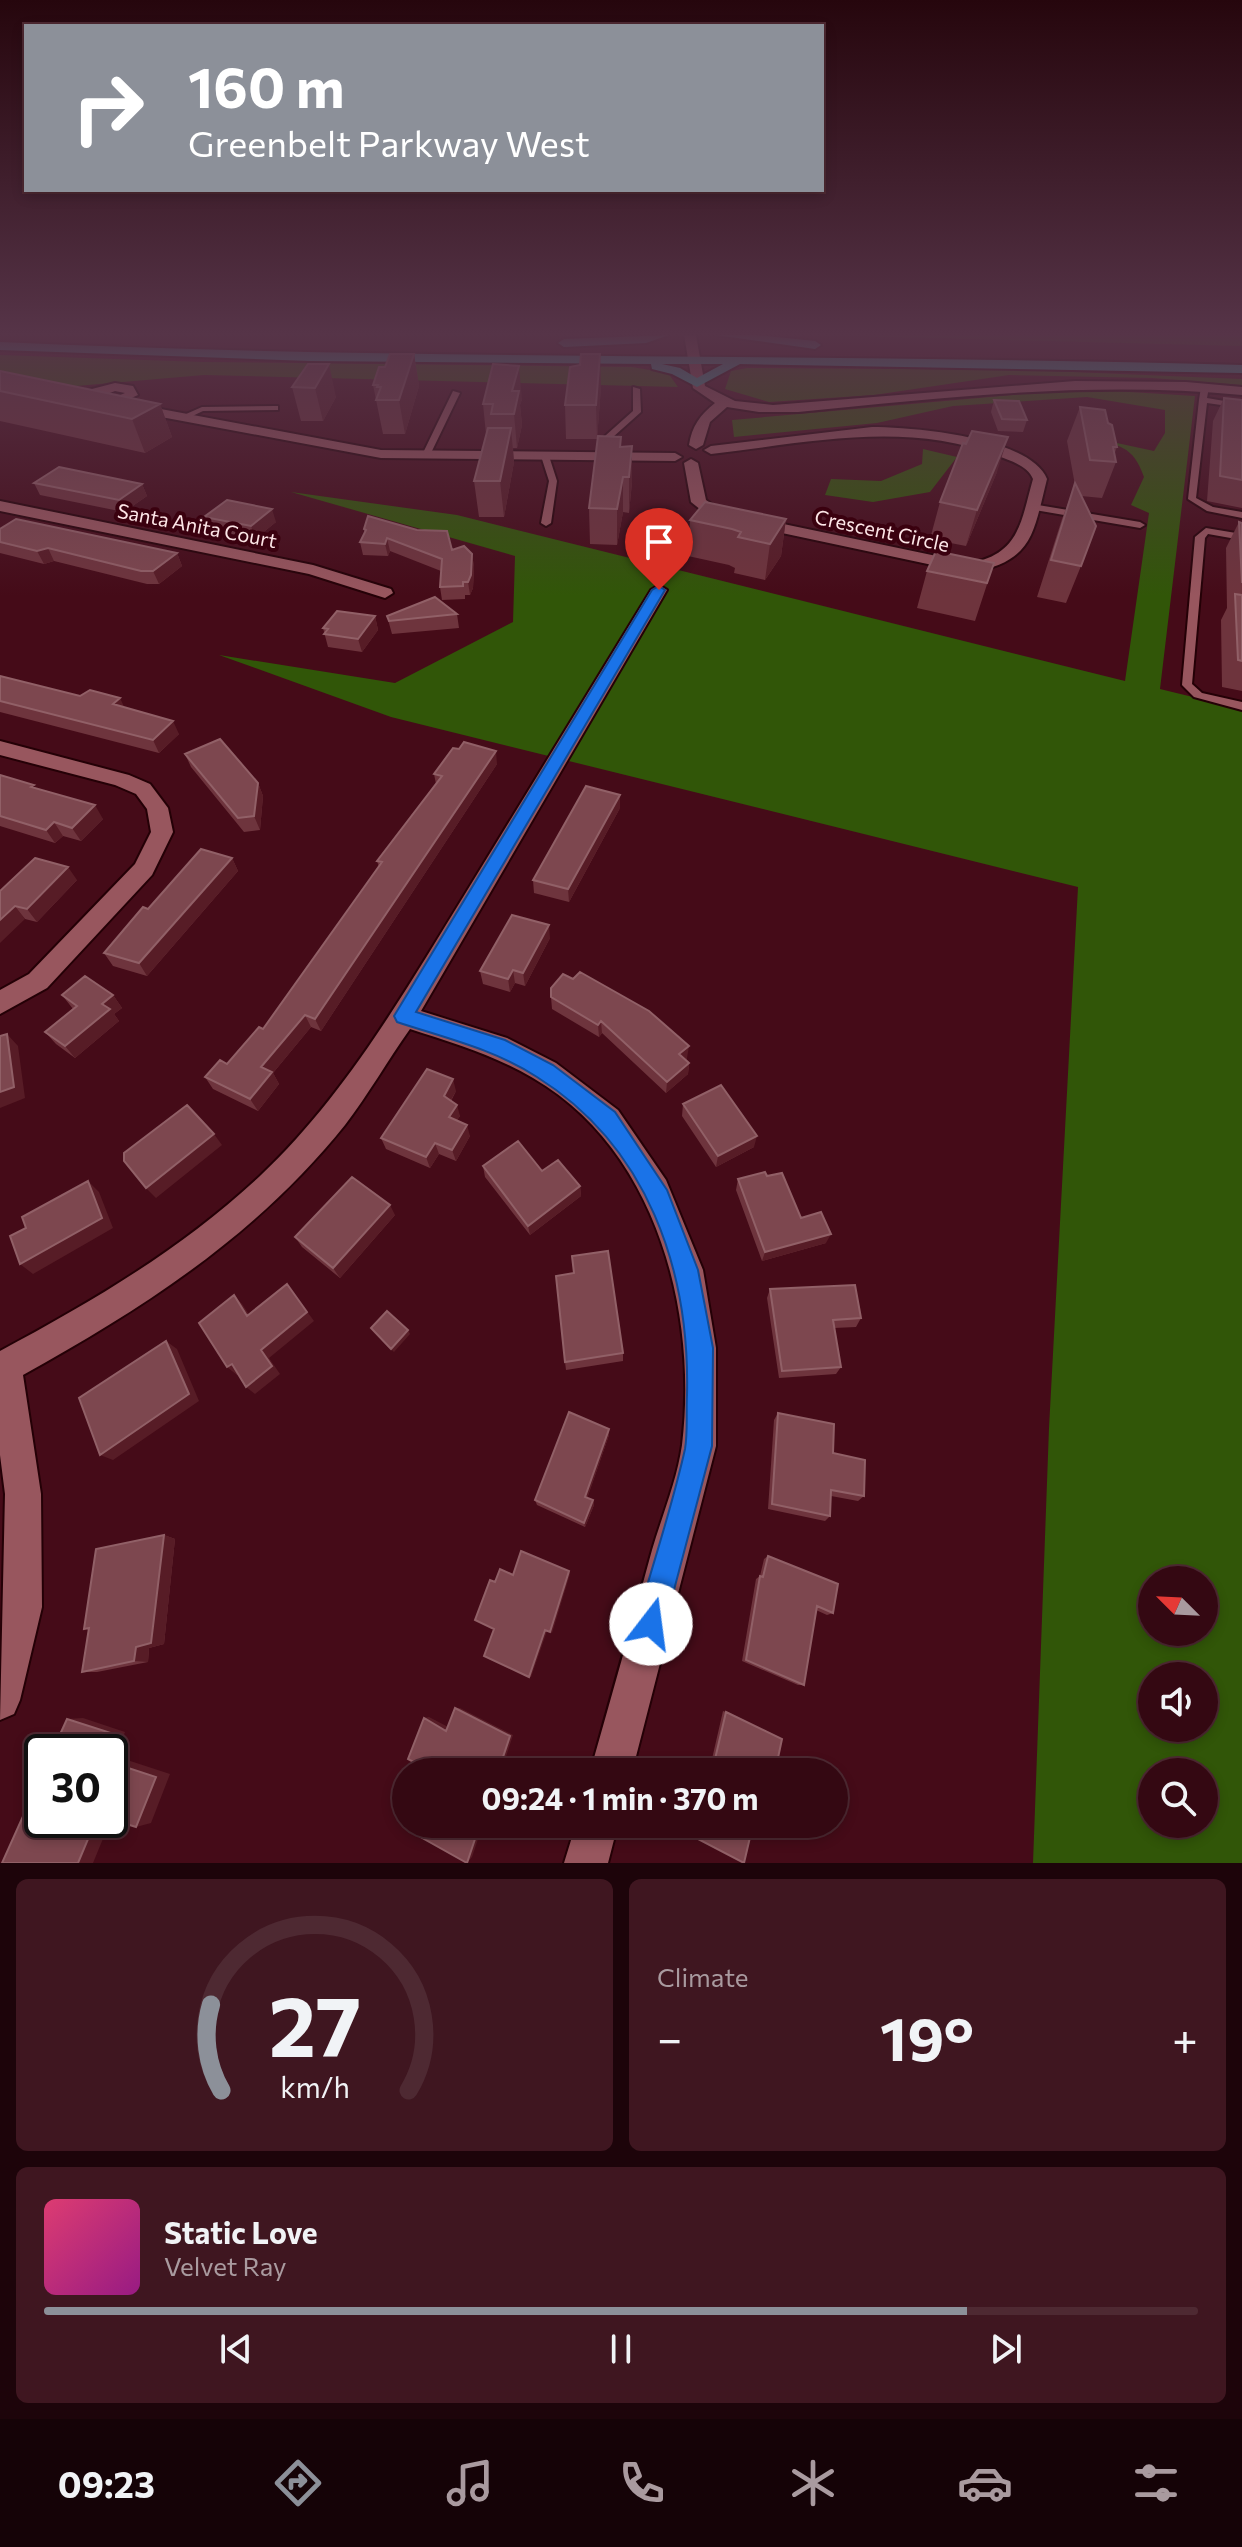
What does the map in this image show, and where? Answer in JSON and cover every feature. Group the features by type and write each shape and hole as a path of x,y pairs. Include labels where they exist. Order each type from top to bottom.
{"street":[{"path":"203,422 381,454 675,457 691,463 710,460 714,454 703,448 678,448 675,457"},
{"path":"701,422 699,426 703,448"},
{"name":"Crescent Circle","path":"691,463 699,502 716,515 954,567 983,566 1012,555 1020,545 1040,479 1036,469 1004,452 968,443 884,431 703,448"},
{"name":"Santa Anita Court","path":"0,506 313,570 385,593"},
{"path":"0,1700 23,1607 23,1494 2,1368 103,1313 186,1258 270,1186 335,1116 404,1016 659,590"},
{"path":"0,748 122,780 143,789 157,808 162,832 144,869 38,981 0,1003"},
{"path":"404,1016 498,1046 546,1071 608,1119 656,1190 687,1270 700,1348 699,1446 615,1758"},
{"path":"586,1863 593,1838"}],"lane":[{"path":"426,455 442,422"},
{"path":"607,457 609,436 625,422"},
{"path":"1201,422 1192,499 1210,509 1242,515"},
{"path":"545,456 553,481 546,523"},
{"path":"1032,507 1140,525"},
{"path":"1242,537 1206,531 1200,537 1186,679 1187,685 1198,695 1242,706"}],"green space":[{"path":"732,422 882,422 734,437"},
{"path":"1165,422 1192,422 1160,689 1242,709 1242,1863 1033,1863 1049,1428 1078,887 391,717 219,655 395,683 513,622 515,556 291,492 457,515 1125,681 1149,513 1131,505 1144,477 1140,466 1124,448 1089,437 1154,451 1165,433"},
{"path":"923,449 957,457 930,492 873,502 825,495 831,479 881,481 922,464"}],"building":[{"path":"1083,422 1108,422 1112,425 1117,447 1113,447 1116,462 1090,460"},
{"path":"1223,422 1242,422 1242,480 1220,476"},
{"path":"488,428 511,428 500,481 474,481"},
{"path":"972,431 1008,437 977,510 940,502 963,443 966,444"},
{"path":"598,436 621,437 620,447 632,446 629,477 623,477 617,509 589,508"},
{"path":"59,467 142,484 119,500 34,483"},
{"path":"1075,483 1096,526 1081,566 1051,560"},
{"path":"227,500 272,509 251,526 204,517"},
{"path":"705,502 786,519 770,544 738,537 741,532 732,529 690,520"},
{"path":"368,516 417,530 447,531 452,550 464,546 472,554 468,582 463,582 463,586 440,587 442,559 387,538 385,544 360,542"},
{"path":"16,519 177,553 153,571 141,571 48,548 37,551 0,542 0,529"},
{"path":"1239,522 1242,523 1242,583"},
{"path":"936,551 994,563 987,583 927,571"},
{"path":"1235,594 1242,595 1242,661 1238,660"},
{"path":"435,597 457,614 389,621 387,616"},
{"path":"337,611 375,616 358,639 324,634 328,629 323,628"},
{"path":"0,676 80,696 90,690 120,698 113,704 173,721 153,740 0,701"},
{"path":"220,739 258,783 254,816 238,818 185,754"},
{"path":"464,742 496,751 315,1019 305,1015 261,1067 272,1072 250,1099 205,1077 220,1060 227,1064 259,1027 263,1029 382,862 377,861 442,776 434,774 453,748 459,749"},
{"path":"0,775 95,805 72,828 54,822 46,830 0,816"},
{"path":"586,786 620,795 568,889 533,880"},
{"path":"201,849 232,858 139,963 104,953 143,907 148,909"},
{"path":"35,858 68,867 27,909 15,906 0,920 0,891"},
{"path":"512,915 549,925 523,973 513,970 508,979 480,971"},
{"path":"580,972 649,1011 689,1046 679,1054 689,1063 667,1082 601,1021 598,1025 551,997 551,988 563,974 573,979"},
{"path":"85,976 113,995 102,1004 110,1009 65,1046 45,1032 77,1006 62,995"},
{"path":"7,1034 14,1087 0,1092 0,1036"},
{"path":"427,1069 453,1079 444,1096 457,1105 449,1117 467,1125 452,1150 435,1143 426,1157 381,1138"},
{"path":"721,1085 757,1136 718,1156 683,1104"},
{"path":"187,1105 214,1134 146,1188 124,1161 124,1153"},
{"path":"518,1141 542,1171 558,1160 580,1186 528,1226 483,1166"},
{"path":"765,1172 767,1176 782,1173 801,1218 821,1212 831,1234 765,1252 738,1179"},
{"path":"352,1177 390,1205 333,1268 295,1237"},
{"path":"88,1181 102,1218 20,1264 10,1236 26,1228 22,1217"},
{"path":"608,1251 623,1353 565,1362 556,1276 574,1273 572,1256"},
{"path":"287,1284 307,1312 261,1350 272,1366 246,1387 232,1364 227,1367 199,1323 234,1295 247,1316"},
{"path":"855,1285 861,1318 833,1320 841,1367 782,1371 770,1289"},
{"path":"387,1311 408,1330 391,1349 371,1328"},
{"path":"166,1341 189,1394 100,1455 79,1398"},
{"path":"569,1412 609,1429 585,1497 593,1500 584,1523 535,1500"},
{"path":"778,1413 834,1424 833,1453 865,1460 864,1496 831,1490 830,1516 772,1504"},
{"path":"164,1535 151,1643 136,1647 134,1661 82,1672 89,1628 84,1629 96,1549"},
{"path":"521,1551 569,1571 550,1632 545,1630 529,1677 484,1656 494,1629 475,1620 490,1580 495,1582 500,1569 513,1575"},
{"path":"768,1556 838,1584 833,1613 817,1606 804,1685 746,1660 760,1576 763,1577"},
{"path":"455,1708 510,1736 503,1758 408,1758 424,1718 446,1731"},
{"path":"726,1712 782,1739 778,1758 715,1758"},
{"path":"67,1719 111,1733 111,1734 60,1734"},
{"path":"128,1768 156,1777 136,1827 128,1825"},
{"path":"24,1814 24,1838 88,1838 78,1863 2,1863"},
{"path":"422,1838 475,1838 467,1863"},
{"path":"696,1838 750,1838 744,1863"}],"route":[{"path":"651,1624 699,1446 700,1348 687,1270 656,1190 608,1119 546,1071 498,1046 404,1016 659,590"}]}
